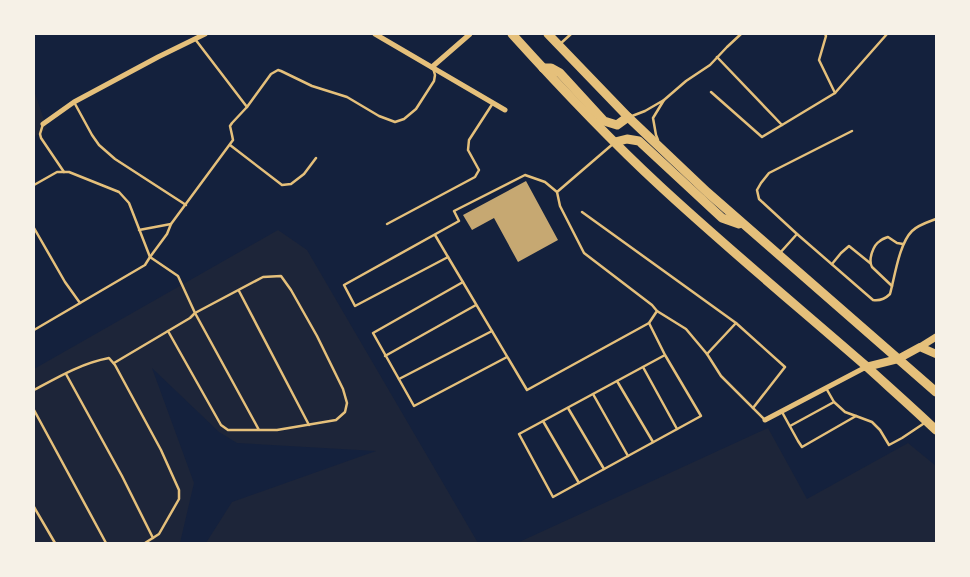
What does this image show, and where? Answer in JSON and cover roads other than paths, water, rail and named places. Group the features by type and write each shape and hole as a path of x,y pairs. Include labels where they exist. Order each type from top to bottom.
{"highway":[{"path":"512,34 615,142 698,221 936,430"},
{"path":"548,34 628,117 707,192 936,392"},
{"path":"543,68 551,68 560,73 604,121 617,125 628,117"},
{"path":"615,142 627,138 639,142 722,218 744,225"}],"main road":[{"path":"866,367 898,359 920,347 936,354"}],"street":[{"path":"43,124 74,102 205,34"},
{"path":"375,34 505,110"},
{"path":"432,67 470,34"},
{"path":"920,347 936,337"},
{"path":"765,420 866,367"}],"lane":[{"path":"559,45 571,34"},
{"path":"628,117 645,111 664,100 686,81 710,65 741,34"},
{"path":"825,34 819,60 836,93"},
{"path":"711,92 762,137 836,93 887,34"},
{"path":"195,39 247,107"},
{"path":"717,57 782,125"},
{"path":"34,330 145,264 167,234 171,224 230,144 233,138 230,126 247,107 271,74 278,70 281,71 312,86 347,97 379,116 394,122 400,121 416,109 435,78 432,67"},
{"path":"661,148 653,118 664,100"},
{"path":"74,102 92,135 115,159 186,205"},
{"path":"387,224 475,178 479,170 468,150 469,140 493,103"},
{"path":"43,124 40,134 41,138 64,172"},
{"path":"852,131 769,173 757,190 759,199 873,300 878,301 890,294 903,244 912,231 922,224 936,219"},
{"path":"557,192 615,142"},
{"path":"230,144 282,184 292,184 304,174 316,158"},
{"path":"34,185 58,172 69,172 119,192 129,203 150,257 178,276 195,313 259,430"},
{"path":"448,257 355,306 344,285 459,221 454,211 525,175 545,182 557,192 560,206 584,252 652,305 657,311 686,329 707,354 721,376 765,420"},
{"path":"582,212 736,323 785,367 753,408"},
{"path":"139,230 171,224"},
{"path":"34,228 80,303"},
{"path":"435,234 527,390 649,323 657,311"},
{"path":"778,255 797,234"},
{"path":"870,263 873,250 878,242 888,237 897,243 903,244"},
{"path":"832,264 849,246 870,263 892,286"},
{"path":"114,363 168,331 190,318 195,313 238,290 263,277 281,276 317,336 343,389 347,403 345,412 336,420 277,430 228,430 221,425 168,331"},
{"path":"463,282 373,333 414,406 507,356"},
{"path":"238,290 309,425"},
{"path":"385,356 476,305"},
{"path":"649,323 665,355 701,416 553,497 519,434 665,355"},
{"path":"707,354 736,323"},
{"path":"399,379 492,331"},
{"path":"34,390 94,361 109,358 114,363 161,450 179,490 179,499 159,534 145,543"},
{"path":"643,367 677,429"},
{"path":"66,374 154,538"},
{"path":"617,381 653,442"},
{"path":"826,388 834,402 845,412 872,422 880,430 889,446 927,421"},
{"path":"593,394 628,456"},
{"path":"790,426 834,402"},
{"path":"568,408 604,469"},
{"path":"34,410 106,543"},
{"path":"782,411 802,447 856,416"},
{"path":"543,422 579,483"},
{"path":"34,507 55,543"}]}
